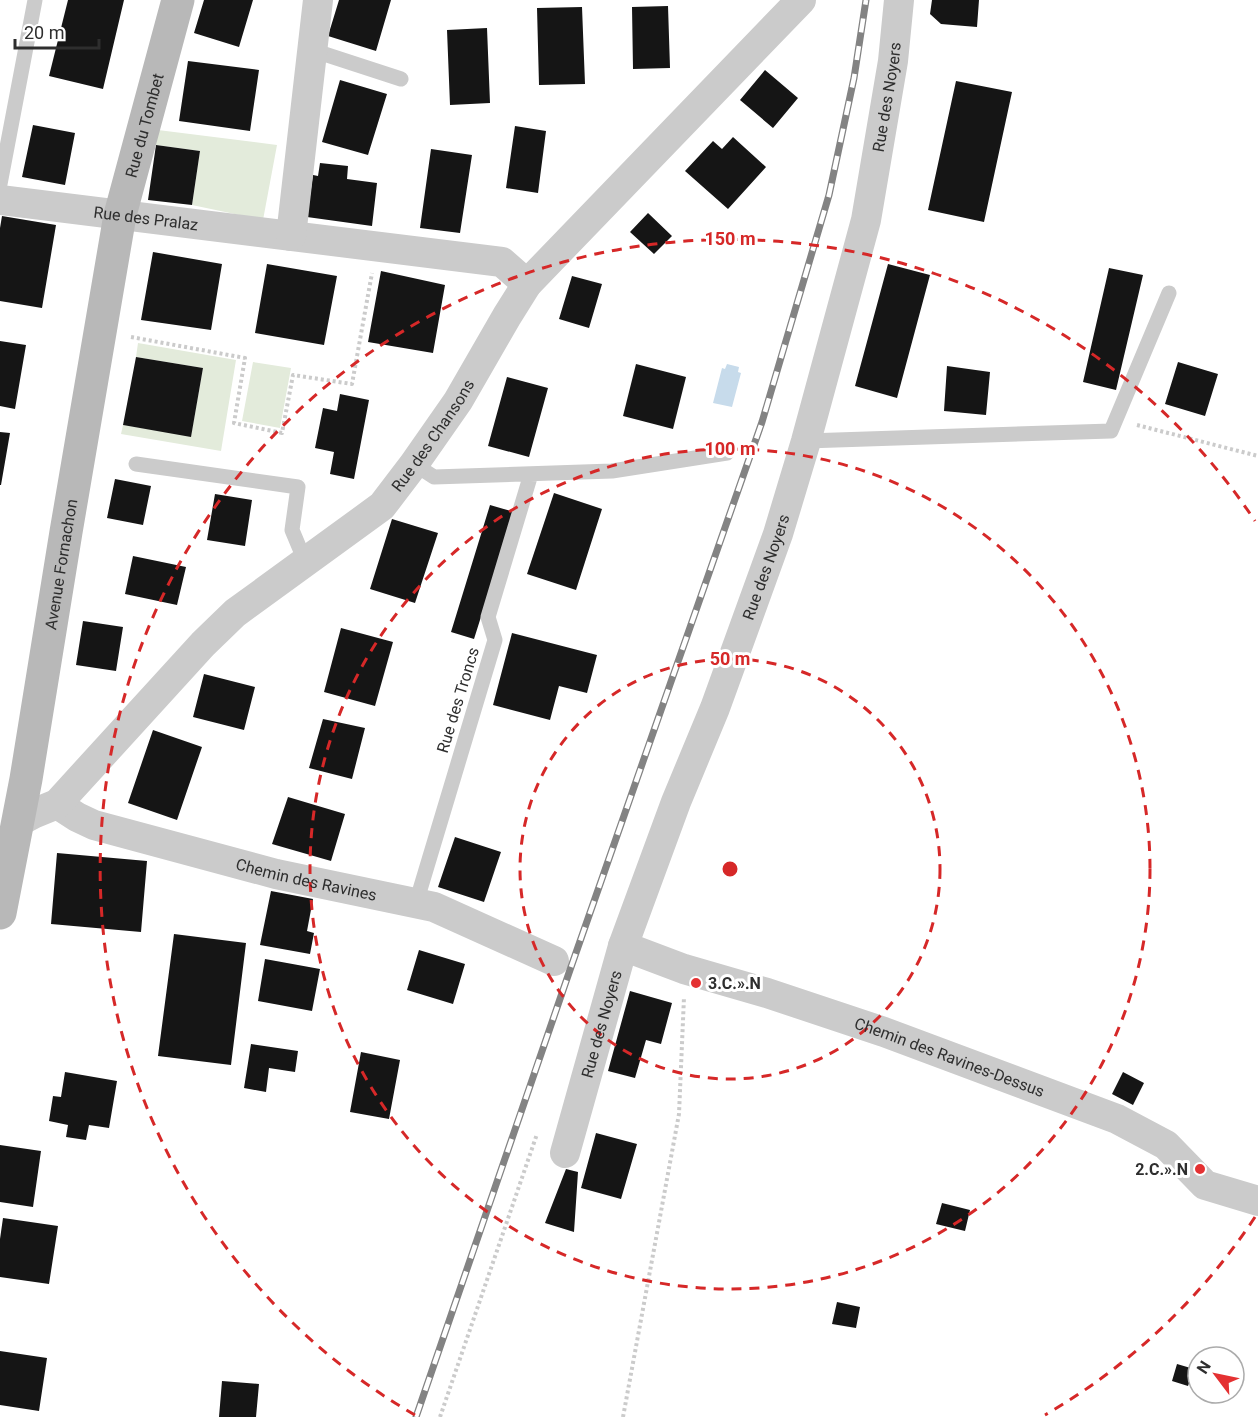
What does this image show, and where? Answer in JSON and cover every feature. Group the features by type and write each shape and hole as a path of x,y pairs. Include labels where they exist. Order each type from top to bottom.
{"street":[{"name":"Rue du Tombet","path":"120,215 178,0"},
{"path":"291,236 318,0"},
{"name":"Rue des Chansons","path":"18,822 57,804 211,636 235,613 382,506 458,401 527,284 801,0"},
{"name":"Rue des Noyers","path":"565,1153 623,946 676,802 715,708 777,534 806,441 866,220 893,61 899,0"},
{"name":"Rue des Pralaz","path":"0,200 502,262 527,284"},
{"name":"Avenue Fornachon","path":"1,901 26,779 120,215"},
{"name":"Chemin des Ravines","path":"57,804 94,825 276,874 434,907 554,961"},
{"name":"Chemin des Ravines-Dessus","path":"623,946 684,969 767,993 884,1032 1117,1119 1166,1145 1205,1185 1258,1201"}],"lane":[{"path":"0,184 35,0"},
{"path":"312,50 401,79"},
{"path":"806,441 1110,431 1169,293"},
{"path":"414,464 434,477 531,474 612,471 727,453"},
{"path":"136,464 298,488 292,530 305,561"},
{"name":"Rue des Troncs","path":"416,903 495,640 488,617 531,474"}],"path":[{"path":"129,348 131,337 245,358 234,423 282,433 293,375 352,384 372,270"},
{"path":"1115,420 1258,456"},
{"path":"623,1417 679,1114 684,969"},
{"path":"440,1417 538,1132"}],"green space":[{"path":"158,130 277,145 263,220 192,205 200,151 156,145"},
{"path":"138,343 236,360 221,451 121,434 123,425 191,436 203,368 136,357"},
{"path":"253,362 291,368 280,428 242,421"}],"water":[{"path":"727,364 739,367 738,372 741,373 732,407 713,403 722,368 725,369"}],"building":[{"path":"68,0 124,0 103,89 49,76"},
{"path":"204,0 253,0 239,47 194,33"},
{"path":"339,0 391,0 376,51 328,36"},
{"path":"932,0 979,0 977,27 941,24 930,14"},
{"path":"668,6 670,68 633,69 632,7"},
{"path":"582,7 585,84 539,85 537,8"},
{"path":"487,28 490,103 450,105 447,30"},
{"path":"188,61 259,70 250,131 179,121"},
{"path":"765,70 798,98 773,128 740,100"},
{"path":"340,80 387,94 368,155 322,142"},
{"path":"956,81 1012,92 984,222 928,210"},
{"path":"33,125 75,133 65,185 22,177"},
{"path":"515,126 546,131 538,193 506,188"},
{"path":"733,137 766,167 728,209 685,171 713,141 722,149"},
{"path":"156,145 200,151 192,205 148,200"},
{"path":"431,149 472,155 460,233 420,228"},
{"path":"320,163 348,166 347,179 377,183 372,226 307,217 313,175 318,176"},
{"path":"648,213 672,236 654,254 630,232"},
{"path":"2,216 56,225 42,308 0,301"},
{"path":"153,252 222,264 211,330 141,320"},
{"path":"267,264 337,276 324,345 255,333"},
{"path":"888,264 930,275 897,398 855,386"},
{"path":"1109,268 1143,275 1116,390 1083,382"},
{"path":"381,271 445,285 433,353 368,342"},
{"path":"572,276 602,284 589,328 559,319"},
{"path":"0,341 26,345 15,409 0,406"},
{"path":"136,357 203,368 191,437 123,425"},
{"path":"1178,362 1218,374 1205,416 1165,404"},
{"path":"636,364 686,377 673,429 623,416"},
{"path":"947,366 990,372 986,415 944,411"},
{"path":"507,377 548,388 529,457 488,446"},
{"path":"340,394 369,400 354,479 330,474 334,452 315,448 323,408 337,411"},
{"path":"0,432 10,433 1,485 0,485"},
{"path":"115,479 151,486 143,525 107,518"},
{"path":"554,493 602,509 576,590 527,574"},
{"path":"215,494 252,500 245,546 207,540"},
{"path":"490,505 514,512 474,639 451,632"},
{"path":"392,519 438,533 415,603 370,589"},
{"path":"133,556 186,567 177,605 125,594"},
{"path":"83,621 123,627 116,671 76,665"},
{"path":"341,628 393,642 375,706 324,692"},
{"path":"512,633 597,655 587,693 559,686 550,720 493,705"},
{"path":"204,674 255,687 244,730 193,717"},
{"path":"323,719 365,728 352,779 309,768"},
{"path":"153,730 202,747 177,820 128,803"},
{"path":"288,797 345,814 331,861 272,844"},
{"path":"455,837 501,852 484,902 438,887"},
{"path":"57,853 147,861 141,932 51,924"},
{"path":"271,891 313,899 307,931 314,933 310,954 260,945"},
{"path":"174,934 246,943 231,1065 158,1056"},
{"path":"419,950 465,964 453,1004 407,990"},
{"path":"265,959 320,969 312,1011 258,1001"},
{"path":"630,991 672,1003 661,1044 646,1040 635,1078 608,1071"},
{"path":"251,1044 298,1051 295,1072 269,1068 266,1092 244,1088"},
{"path":"361,1052 400,1060 389,1119 350,1112"},
{"path":"65,1072 117,1081 109,1128 89,1125 86,1140 66,1137 68,1125 49,1121 53,1096 61,1097"},
{"path":"1123,1072 1144,1083 1133,1105 1112,1094"},
{"path":"596,1133 637,1144 621,1199 581,1188"},
{"path":"0,1145 41,1151 33,1207 0,1202"},
{"path":"566,1169 578,1172 574,1232 545,1223"},
{"path":"942,1203 970,1210 965,1231 936,1224"},
{"path":"3,1218 58,1226 49,1284 0,1277 0,1239"},
{"path":"837,1302 860,1307 856,1328 832,1324"},
{"path":"0,1351 47,1358 39,1411 0,1405"},
{"path":"1177,1364 1186,1367 1186,1385 1172,1381"},
{"path":"222,1381 259,1384 256,1417 219,1417"}],"railway":[{"path":"416,1417 762,422 829,195 854,78 866,0"}],"place":[{"name":"3.C.».N","path":"696,983"},
{"name":"2.C.».N","path":"1200,1169"}]}
